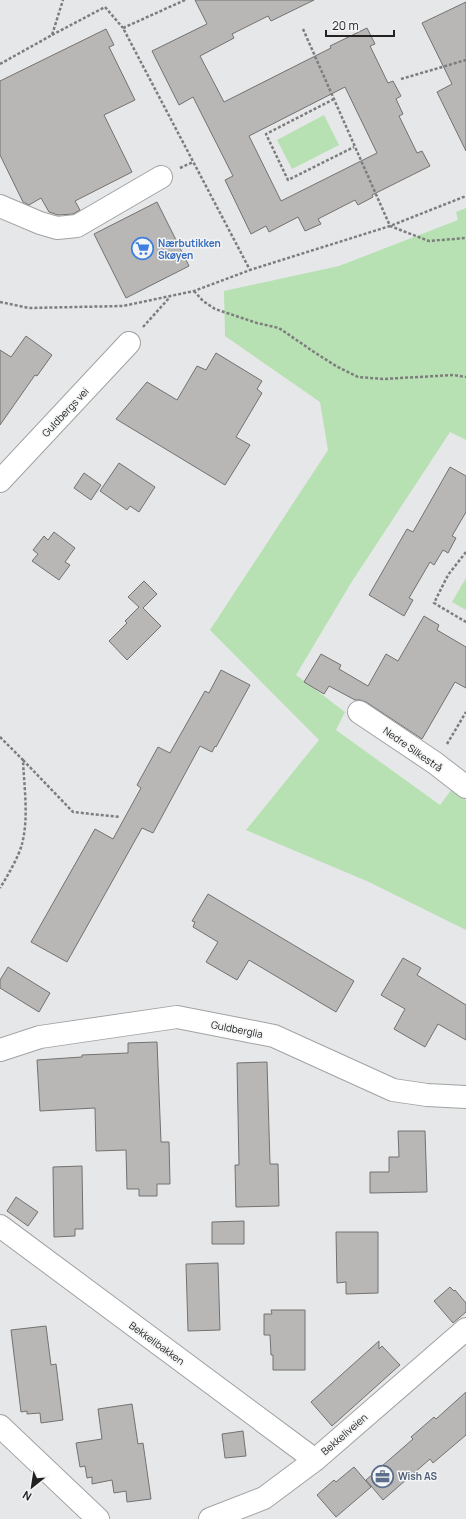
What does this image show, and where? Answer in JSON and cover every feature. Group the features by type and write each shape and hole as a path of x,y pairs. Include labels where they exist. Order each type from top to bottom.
{"street":[{"path":"0,206 40,223 57,228 77,226 161,178"},
{"name":"Guldbergs vei","path":"0,481 128,343"},
{"name":"Nedre Silkestrå","path":"360,712 435,763 466,787"},
{"name":"Guldberglia","path":"0,1050 40,1037 178,1017 274,1036 393,1090 427,1095 466,1097"},
{"name":"Bekkelibakken","path":"0,1226 315,1460"},
{"name":"Bekkeliveien","path":"210,1519 264,1498 315,1460 466,1329"},
{"path":"0,1426 98,1519"}],"path":[{"path":"52,35 63,0"},
{"path":"123,28 184,0"},
{"path":"0,64 105,7 123,28 250,270"},
{"path":"303,29 390,226 429,241 466,238"},
{"path":"402,78 466,60"},
{"path":"334,100 266,134 288,180 354,147"},
{"path":"0,302 29,308 123,306 194,291 250,270 390,226 466,196"},
{"path":"194,291 203,301 215,309 257,323 279,328 336,366 358,378 383,379 454,375 466,377"},
{"path":"128,343 170,296"},
{"path":"466,552 448,575 434,604 466,622"},
{"path":"435,763 466,712"},
{"path":"0,737 73,812 120,817"},
{"path":"0,888 22,844 25,817 23,760"}],"green space":[{"path":"324,115 339,145 292,169 277,140"},
{"path":"466,208 466,440 450,432 351,583 296,675 345,712 336,730 440,805 452,789 466,800 466,930 369,882 246,830 319,740 210,630 328,450 320,402 225,336 224,291 339,266 458,220 456,212"},
{"path":"466,578 466,610 452,602"}],"building":[{"path":"195,0 314,0 271,21 268,16 232,34 234,38 200,56 224,102 331,48 330,46 367,28 375,44 370,46 388,83 393,81 401,96 396,99 403,114 399,116 417,153 422,151 430,166 372,195 373,197 358,205 355,200 318,219 321,224 305,231 298,217 269,232 266,226 251,234 225,180 233,176 193,97 179,105 152,51 207,24","holes":["345,87 377,153 281,201 249,136"]},
{"path":"466,2 466,151 437,92 452,84 422,23"},
{"path":"106,29 114,45 109,47 135,100 104,115 132,172 75,201 80,210 73,214 58,215 49,212 41,198 29,205 23,202 0,155 0,81"},
{"path":"157,202 189,266 126,298 94,234"},
{"path":"26,336 52,355 37,376 35,375 0,425 0,350 11,357"},
{"path":"216,353 262,381 257,389 262,393 236,437 250,445 225,485 116,419 147,382 177,400 197,366 206,370"},
{"path":"119,463 155,487 139,512 130,506 127,510 100,491"},
{"path":"450,467 466,476 466,512 452,536 456,538 448,553 443,550 434,565 430,562 409,598 413,600 404,616 369,595 407,529 413,532"},
{"path":"84,473 101,485 91,500 74,488"},
{"path":"54,532 75,548 65,562 70,565 59,580 32,561 38,554 33,550 44,536 48,540"},
{"path":"144,581 157,594 143,608 161,626 127,660 109,641 127,623 125,621 139,607 128,597"},
{"path":"424,616 439,625 437,630 466,647 466,688 455,682 422,739 366,702 355,700 329,686 324,694 304,682 321,654 341,665 339,669 368,686 386,654 398,661"},
{"path":"221,670 250,685 212,752 200,746 153,833 142,828 67,962 31,942 95,829 113,839 141,788 137,785 158,747 170,753 205,691 209,693"},
{"path":"208,894 354,981 336,1012 249,960 237,980 206,962 218,942 193,927 195,922 192,921"},
{"path":"403,958 421,968 417,975 466,1005 466,1040 438,1024 425,1047 394,1029 405,1009 381,995"},
{"path":"8,967 50,993 39,1012 0,988 0,980"},
{"path":"157,1042 161,1142 169,1142 170,1184 157,1184 157,1196 139,1196 139,1189 127,1189 126,1150 96,1151 95,1108 40,1111 37,1060 82,1057 82,1055 128,1053 128,1043"},
{"path":"267,1062 270,1164 278,1164 279,1206 236,1207 235,1165 239,1165 237,1063"},
{"path":"398,1131 425,1131 427,1192 370,1193 370,1172 389,1172 389,1157 399,1157"},
{"path":"82,1166 83,1229 75,1229 75,1236 54,1237 53,1167"},
{"path":"16,1197 38,1212 28,1226 7,1211"},
{"path":"244,1221 244,1244 212,1244 212,1222"},
{"path":"336,1232 378,1232 378,1293 346,1294 346,1282 337,1283"},
{"path":"218,1263 220,1330 188,1331 186,1264"},
{"path":"450,1287 454,1291 455,1290 466,1303 466,1312 453,1323 434,1301"},
{"path":"271,1310 305,1310 305,1370 273,1370 273,1355 271,1355 270,1335 264,1335 264,1314 272,1314"},
{"path":"46,1326 51,1365 56,1364 63,1420 41,1423 40,1413 27,1414 27,1411 21,1412 11,1330"},
{"path":"379,1341 379,1349 382,1346 400,1365 332,1426 311,1402"},
{"path":"466,1392 466,1435 433,1463 430,1459 383,1500 366,1480 413,1439 411,1437 434,1417 436,1419"},
{"path":"132,1404 138,1444 143,1443 151,1499 127,1502 126,1491 114,1493 112,1480 92,1484 92,1477 87,1478 85,1466 80,1467 76,1443 102,1439 98,1409"},
{"path":"243,1431 246,1456 225,1458 222,1434"},
{"path":"354,1467 371,1487 336,1517 317,1495 334,1480 336,1482"}],"place":[{"name":"Nærbutikken Skøyen","path":"143,249"},
{"name":"Wish AS","path":"383,1476"}]}
